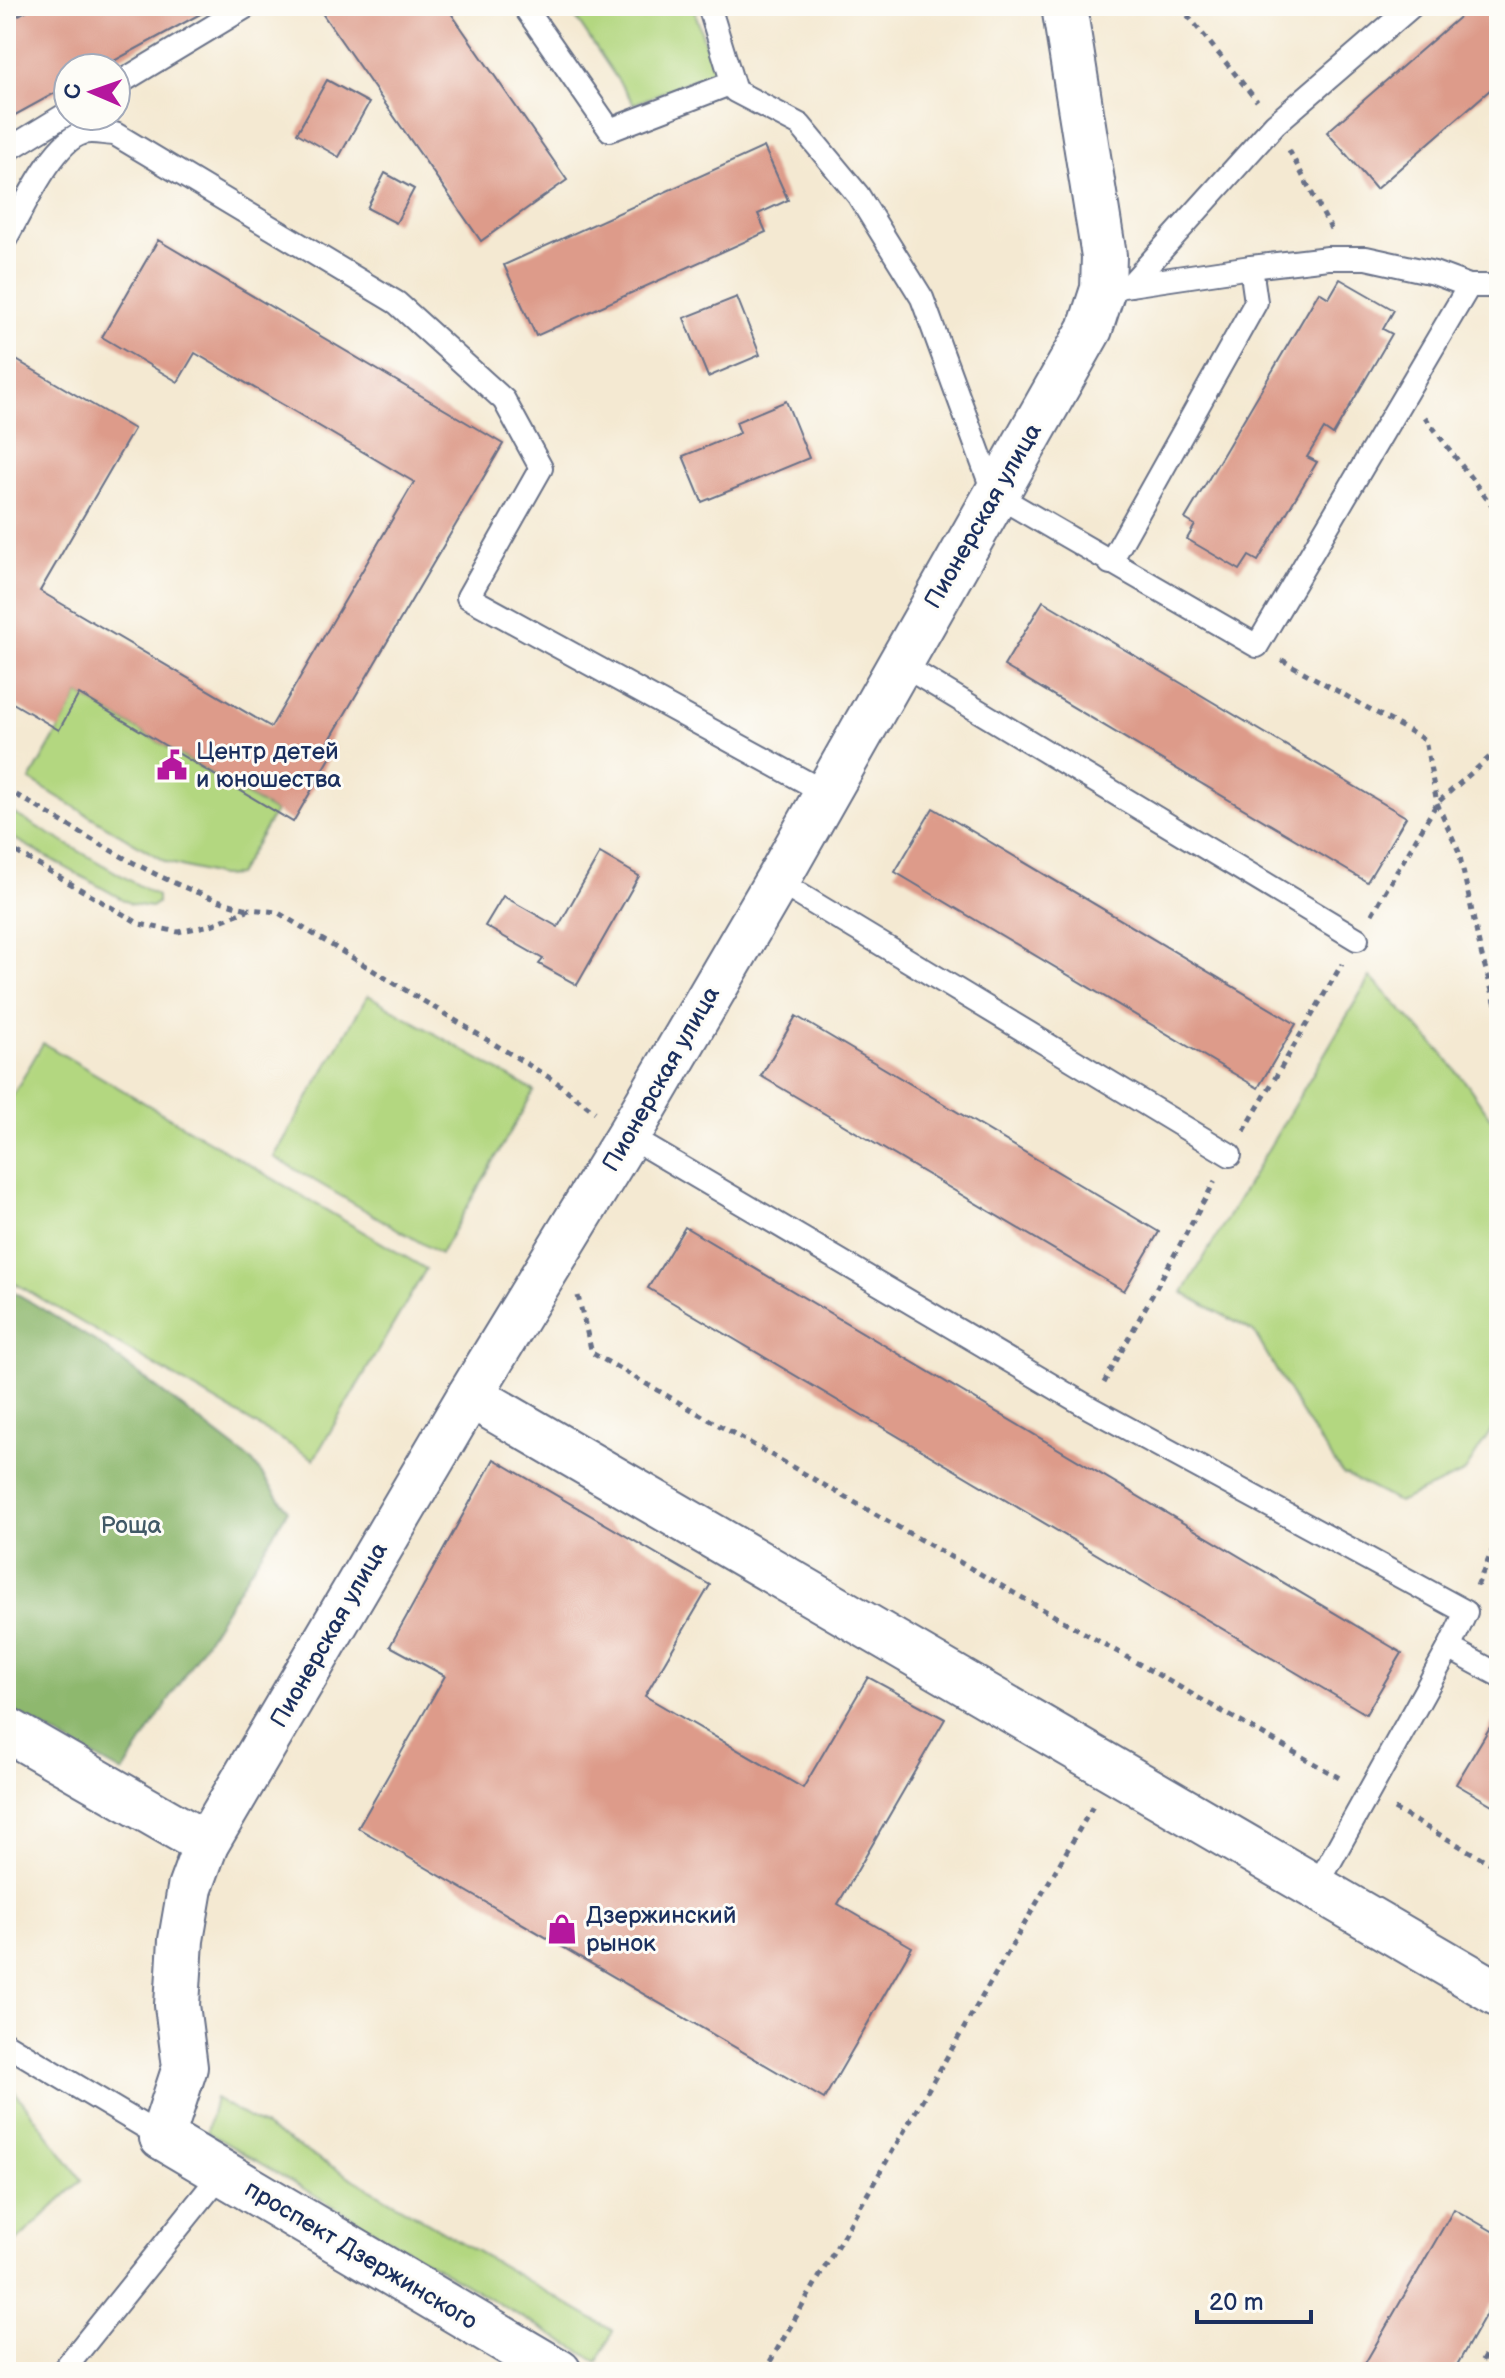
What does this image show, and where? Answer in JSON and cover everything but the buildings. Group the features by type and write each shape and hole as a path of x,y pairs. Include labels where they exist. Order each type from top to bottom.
{"street":[{"name":"Пионерская улица","path":"162,2137 185,2067 177,2005 181,1940 190,1888 206,1844 470,1395 628,1136 777,881 994,494 1116,287 1104,256 1064,6"},
{"path":"470,1395 1499,1994"},
{"path":"6,1729 206,1844"},
{"name":"проспект Дзержинского","path":"162,2137 559,2372"}],"lane":[{"path":"132,75 247,6"},
{"path":"524,6 610,130 732,83"},
{"path":"709,6 735,91 800,125 858,195 922,298 994,494 1257,646 1469,286"},
{"path":"1116,287 1275,124 1412,6"},
{"path":"6,151 52,123"},
{"path":"6,238 67,140 85,132 115,134 397,303 504,400 541,468 468,597 826,793"},
{"path":"1116,287 1251,267 1347,258 1366,258 1434,273 1469,286 1499,286"},
{"path":"1110,563 1256,302 1251,267"},
{"path":"899,663 1357,939"},
{"path":"777,881 1230,1155"},
{"path":"628,1136 1090,1408 1466,1612 1315,1889"},
{"path":"1449,1648 1499,1675"},
{"path":"6,2044 162,2137"},
{"path":"62,2372 222,2173"}],"path":[{"path":"1180,6 1275,124 1347,258"},
{"path":"1407,394 1499,515"},
{"path":"1257,646 1425,740 1437,803 1459,852 1481,953 1499,1015"},
{"path":"1090,1408 1230,1155 1437,803 1499,749"},
{"path":"6,789 165,880 210,900 277,912 555,1081 628,1136"},
{"path":"6,846 140,924 178,932 211,925 250,909"},
{"path":"575,1284 592,1353 1499,1868"},
{"path":"1466,1612 1499,1535"},
{"path":"764,2372 1114,1772"},
{"path":"1476,2372 1499,2331"}],"green space":[{"path":"587,6 693,6 714,71 634,104 574,15"},
{"path":"79,694 275,812 237,875 220,876 166,862 30,780"},
{"path":"6,809 157,896 157,903 151,907 131,904 6,834"},
{"path":"1370,977 1442,1053 1499,1130 1499,1418 1464,1473 1398,1502 1342,1473 1306,1421 1254,1332 1183,1293"},
{"path":"368,995 534,1091 440,1254 274,1157"},
{"path":"43,1043 426,1269 314,1459 6,1278 6,1107"},
{"name":"Роща","path":"6,1287 98,1343 253,1462 288,1510 123,1773 6,1707"},
{"path":"6,2088 13,2089 82,2180 6,2251"},
{"path":"215,2098 613,2331 598,2362 207,2132"}],"place":[{"name":"Центр детей и юношества","path":"172,765"},
{"name":"Дзержинский рынок","path":"562,1929"}]}
